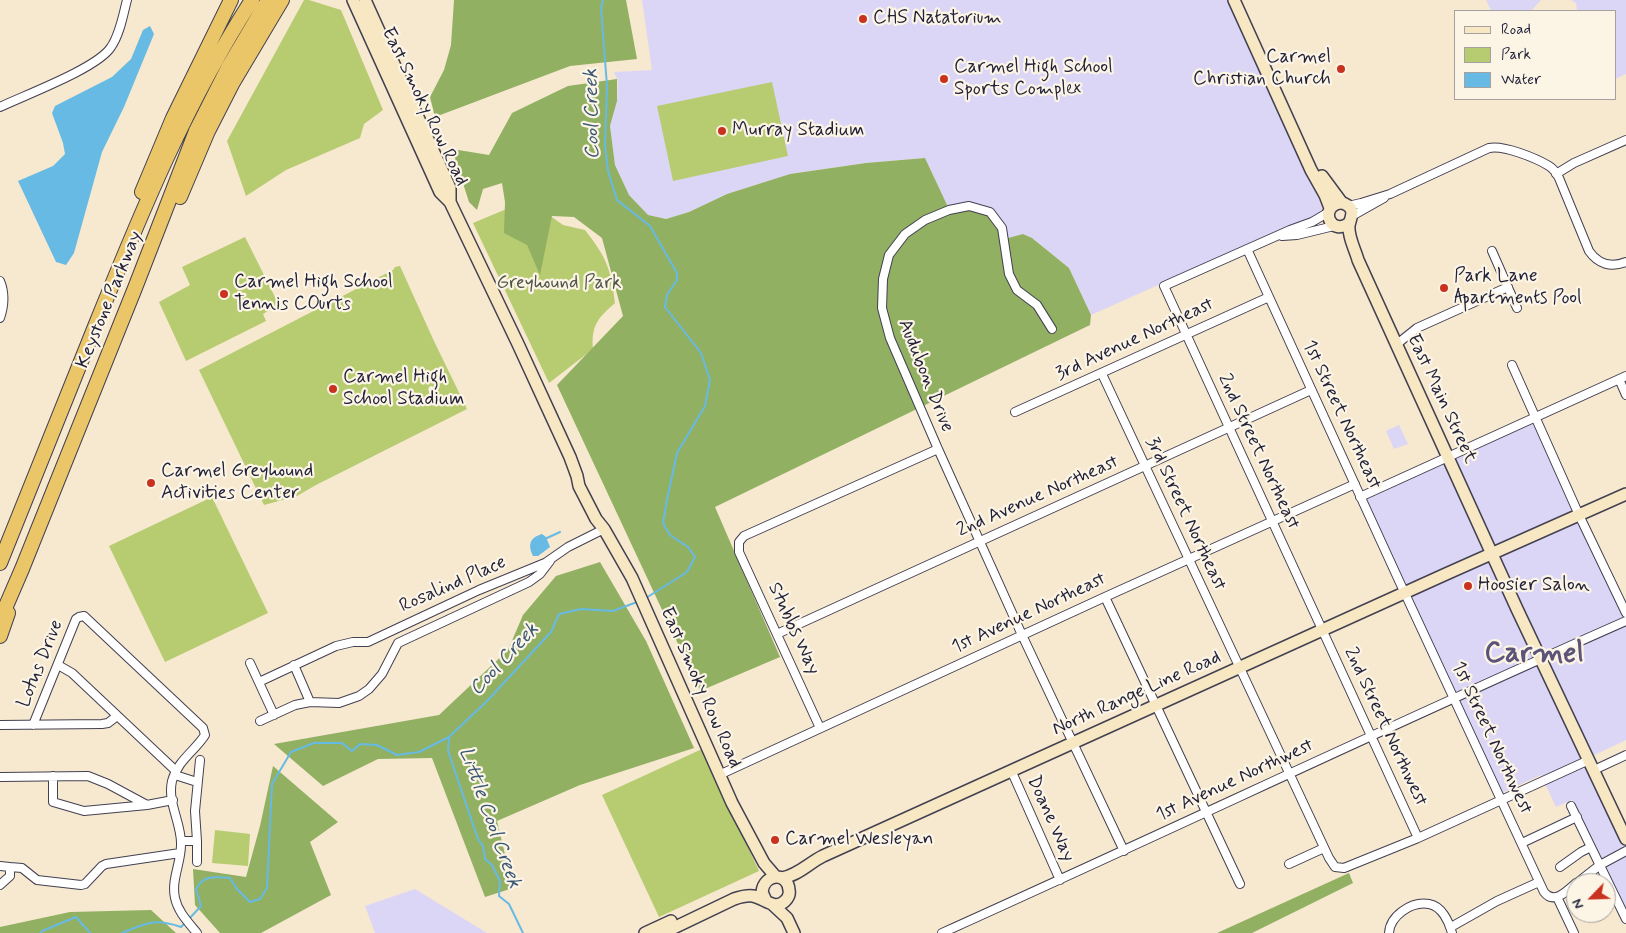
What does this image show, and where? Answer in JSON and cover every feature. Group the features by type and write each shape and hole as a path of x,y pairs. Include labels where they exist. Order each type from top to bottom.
{"highway":[{"path":"58,419 109,276 147,179 231,0"},
{"name":"Keystone Parkway","path":"0,564 120,264 168,155 211,70 252,0"},
{"name":"Keystone Parkway","path":"0,620 122,322 199,125 229,66 268,0"},
{"path":"122,322 154,256 213,122 248,56 282,0"},
{"path":"0,636 22,569"}],"main road":[{"name":"East Smoky Row Road","path":"353,0 440,192 450,202 522,352 577,476 579,486 596,519 604,529 632,578 650,615 719,775 772,881"},
{"name":"East Smoky Row Road","path":"365,0 450,188 450,202"},
{"path":"1234,0 1330,210 1329,220 1336,226 1346,226 1348,212 1338,203 1330,210"},
{"name":"East Main Street","path":"1239,0 1317,168 1348,212 1350,235 1358,260 1492,554 1626,839"},
{"name":"East Main Street","path":"1336,226 1358,260"},
{"name":"North Range Line Road","path":"668,930 732,894 757,889 772,881 798,872 823,856 1011,770 1626,494"},
{"path":"769,903 779,904 788,894 798,872"},
{"path":"787,918 787,883 772,881 762,895 787,918 794,933"},
{"name":"North Range Line Road","path":"645,933 668,930 740,897 755,896 769,903"}],"street":[{"path":"0,107 90,65 104,55 115,40 127,0"},
{"path":"1556,174 1574,163 1626,140"},
{"path":"1348,212 1376,204 1390,194 1489,148 1503,148 1549,166 1556,174 1585,242 1597,260 1608,265 1618,265 1626,262"},
{"name":"Audubon Drive","path":"1052,329 1037,305 1016,290 1009,274 1002,228 990,212 969,206 949,210 925,220 905,234 889,255 883,279 882,308 890,338 1022,635 1124,851"},
{"path":"1247,249 1312,222 1330,210"},
{"path":"1280,236 1297,235 1336,226"},
{"name":"2nd Street Northeast","path":"1247,249 1164,286 1322,631"},
{"name":"1st Street Northeast","path":"1247,249 1405,594"},
{"path":"1492,251 1517,308"},
{"path":"0,281 4,295 4,304 0,317"},
{"path":"1397,344 1417,328 1508,287"},
{"name":"3rd Avenue Northeast","path":"1015,412 1269,297"},
{"path":"1512,366 1579,515 1626,613"},
{"name":"3rd Street Northeast","path":"1102,374 1288,774 1332,864 1337,868 1344,868 1418,838"},
{"path":"1360,497 1623,378 1626,395"},
{"name":"2nd Avenue Northeast","path":"777,634 1311,390"},
{"name":"Stubbs Way","path":"820,728 739,552 739,542 744,536 938,449"},
{"name":"1st Avenue Northeast","path":"719,775 1354,484"},
{"name":"Rosalind Place","path":"259,682 336,646 353,642 368,642 479,590 545,563 587,536 604,529"},
{"name":"Rosalind Place","path":"310,702 339,703 359,696 370,689 382,674 398,642 528,582 540,574 552,558"},
{"name":"1st Street Northwest","path":"1405,594 1539,882 1547,896 1557,897"},
{"path":"1105,597 1240,884"},
{"name":"Lotus Drive","path":"33,725 76,619 84,616 205,731 203,738 180,764 175,773"},
{"name":"1st Avenue Northwest","path":"942,933 1626,621"},
{"name":"2nd Street Northwest","path":"1322,631 1418,838"},
{"path":"250,662 274,715"},
{"path":"58,664 72,674 175,773 197,782"},
{"path":"260,722 295,705 310,702 294,665"},
{"path":"0,725 102,724 108,723 117,716"},
{"path":"1418,838 1502,800 1591,765 1626,755"},
{"path":"197,862 195,811 200,760"},
{"name":"Doane Way","path":"1011,770 1060,880"},
{"path":"175,773 172,800 181,841 174,889 175,901 180,911 197,933"},
{"path":"53,776 53,802 84,811 147,805 172,800"},
{"path":"0,777 88,776 147,805"},
{"path":"1571,806 1626,919"},
{"path":"1522,844 1577,817"},
{"path":"181,841 197,841"},
{"path":"1560,867 1591,847"},
{"path":"1289,864 1324,848"},
{"path":"1589,873 1626,851"},
{"path":"0,866 22,868 36,880 81,885 85,884 106,864 180,853"},
{"path":"0,885 10,876 10,867"},
{"path":"1389,933 1389,927 1393,919 1407,909 1421,904 1435,906 1444,915 1452,930 1497,901 1539,882"},
{"path":"1566,892 1557,897 1574,933"}],"shaded area":[{"path":"642,0 1227,0 1320,201 1322,210 1320,215 1288,227 1091,315 1069,268 1032,238 1023,234 1008,238 1002,223 948,207 925,158 866,163 790,174 727,194 689,212 666,219 647,215 629,195 615,165 610,126 617,101 618,81 614,72 652,70"},
{"path":"1486,0 1541,0 1532,10 1491,10"},
{"path":"1571,0 1626,0 1626,74 1616,79 1616,10 1577,10 1576,3"},
{"path":"1534,420 1626,617 1626,740 1584,760 1626,851 1626,915 1616,894 1616,873 1606,873 1572,800 1556,807 1541,775 1502,793 1365,499"},
{"path":"1399,425 1408,444 1394,449 1386,431"},
{"path":"415,889 487,933 375,933 365,906"}],"green space":[{"path":"304,0 341,10 383,110 364,124 360,138 286,170 246,196 227,141"},
{"path":"454,0 626,0 637,59 570,66 435,117 430,97 444,70 451,45"},
{"path":"617,79 617,101 610,126 615,165 629,195 648,215 666,219 689,212 727,194 790,174 866,163 925,158 948,207 970,203 979,204 993,212 999,219 1008,238 1023,234 1032,238 1069,268 1091,315 1090,325 715,507 780,657 700,691 557,385 623,316 602,238 574,217 552,216 540,275 527,245 504,233 505,202 502,183 483,189 477,210 469,202 452,149 489,155 512,113 568,86"},
{"name":"Murray Stadium","path":"772,82 788,156 673,181 657,106"},
{"name":"Greyhound Park","path":"528,200 563,225 585,230 603,256 612,281 615,303 597,323 593,334 593,349 549,383 473,223"},
{"name":"Carmel High School Tennis COurts","path":"245,237 279,305 263,314 266,321 186,361 159,302 190,285 182,267"},
{"name":"Carmel High School Stadium","path":"400,266 467,409 297,496 264,505 199,370"},
{"path":"212,497 268,613 165,662 109,546"},
{"path":"600,562 646,641 694,748 580,785 497,821 513,888 485,897 432,758 378,759 323,786 274,744 439,715 508,650 523,615 556,576"},
{"path":"702,749 759,871 659,917 602,795"},
{"path":"273,766 338,822 310,842 331,895 261,933 220,933 195,905 193,869 246,877 260,826"},
{"path":"215,830 250,834 248,866 212,863"},
{"path":"1349,873 1353,883 1252,933 1217,933"},
{"path":"151,910 176,933 0,933 0,927 70,912"}],"water":[{"path":"150,26 154,34 124,107 102,152 74,253 66,265 56,262 18,181 53,166 65,154 52,113 55,106 112,77 131,59 143,30"},
{"path":"542,534 546,537 550,547 538,556 533,556 530,548 531,542"}],"waterway":[{"name":"Cool Creek","path":"603,0 601,8 607,86 605,145 608,171 617,200 650,226 677,273 677,280 667,295 665,307 701,353 710,380 705,406 677,453 663,523 670,535 688,547 695,557 687,572 646,598"},
{"path":"547,538 560,532"},
{"name":"Cool Creek","path":"188,920 201,906 196,889 206,879 215,877 230,878 237,889 250,902 260,899 267,888 272,784 291,752 314,743 342,743 352,751 360,744 377,745 397,755 419,752 449,737 487,701 551,632 559,614 581,609 613,611 637,602"},
{"name":"Little Cool Creek","path":"449,738 448,751 478,839 483,846 485,859 492,865 500,881 499,896 509,904 523,933"},
{"name":"Cool Creek","path":"41,933 76,917 90,933"},
{"name":"Cool Creek","path":"122,933 157,922 181,927 185,923"}],"place":[{"name":"CHS Natatorium","path":"863,19"},
{"name":"Carmel Christian Church","path":"1341,69"},
{"name":"Carmel High School Sports Complex","path":"944,79"},
{"name":"Murray Stadium","path":"722,131"},
{"name":"Park Lane Apartments Pool","path":"1444,288"},
{"name":"Carmel High School Tennis COurts","path":"224,294"},
{"name":"Carmel High School Stadium","path":"333,389"},
{"name":"Carmel Greyhound Activities Center","path":"151,483"},
{"name":"Hoosier Salon","path":"1468,586"},
{"name":"Carmel Wesleyan","path":"775,840"}],"district":[{"name":"Carmel","path":"1534,655"}]}
